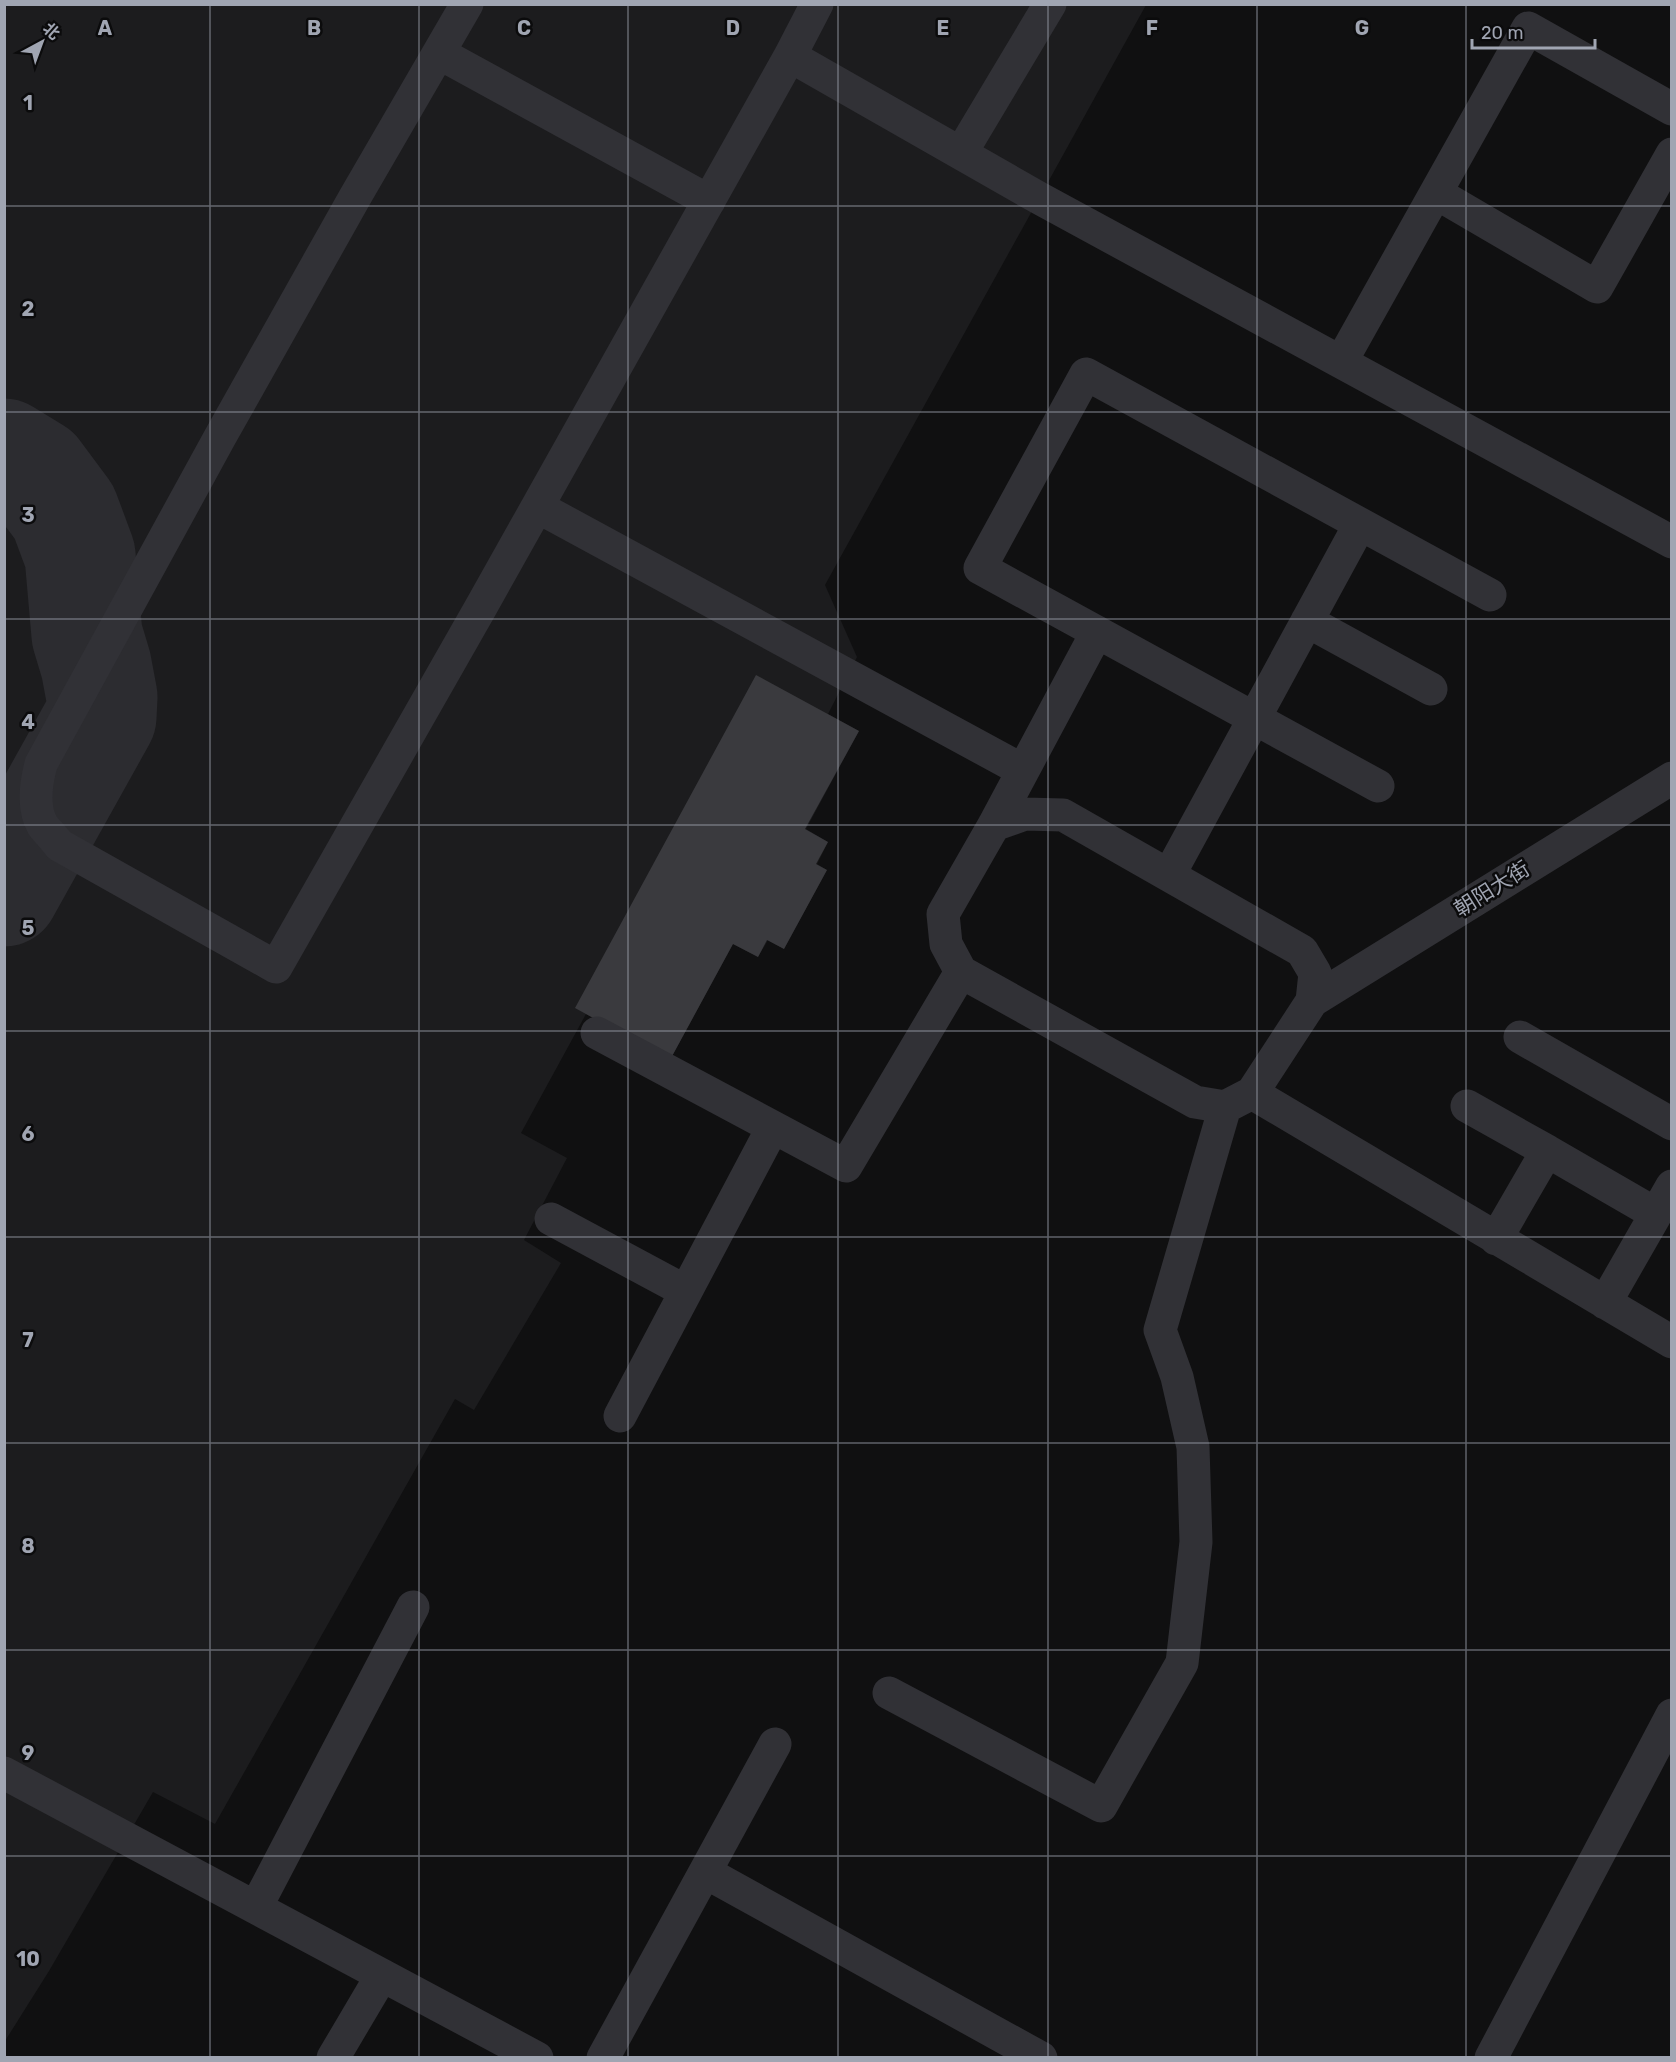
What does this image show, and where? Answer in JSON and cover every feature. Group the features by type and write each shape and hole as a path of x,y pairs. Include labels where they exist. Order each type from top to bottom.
{"street":[{"path":"467,4 220,437 41,764 36,784 37,804 42,824 59,844 276,967 538,507 817,4"},
{"path":"961,153 1050,4"},
{"path":"1341,362 1528,28 1671,109"},
{"path":"439,53 709,201"},
{"path":"790,56 961,153 1671,542"},
{"path":"1436,193 1597,287 1671,153"},
{"path":"1378,786 980,568 1086,374 1490,596"},
{"path":"538,507 1022,770"},
{"path":"1169,875 1360,524"},
{"path":"1307,621 1431,689"},
{"path":"1097,632 994,825 943,914 946,945 961,972 1195,1102 1238,1100 1497,1239 1671,1342"},
{"name":"朝阳大街","path":"1312,1000 1671,778"},
{"path":"889,1693 1101,1806 1182,1663 1196,1542 1193,1447 1178,1377 1160,1330 1238,1100 1312,1000 1315,973 1302,951 1063,815 1025,814 994,825"},
{"path":"597,1034 846,1166 961,972"},
{"path":"1520,1037 1671,1124"},
{"path":"1467,1106 1547,1151 1664,1200 1605,1303"},
{"path":"620,1416 773,1127"},
{"path":"1497,1239 1547,1151"},
{"path":"551,1220 685,1292"},
{"path":"256,1907 413,1607"},
{"path":"1491,2058 1671,1715"},
{"path":"603,2058 775,1744"},
{"path":"4,1773 537,2058"},
{"path":"705,1872 1041,2058"},
{"path":"333,2058 382,1975"}],"shaded area":[{"path":"5,5 1146,5 825,585 857,657 828,714 859,731 806,829 828,842 817,864 827,870 784,949 768,940 758,957 733,944 670,1060 586,1014 521,1133 567,1158 524,1240 561,1263 474,1410 455,1399 215,1824 153,1792 49,1971 5,2041"}],"building":[{"path":"756,675 859,731 805,829 828,842 816,864 827,870 784,949 767,940 758,957 733,944 670,1060 575,1008"}],"taxiway":[{"path":"4,454 35,473 64,512 80,555 87,635 102,697 101,717 4,891"}]}
